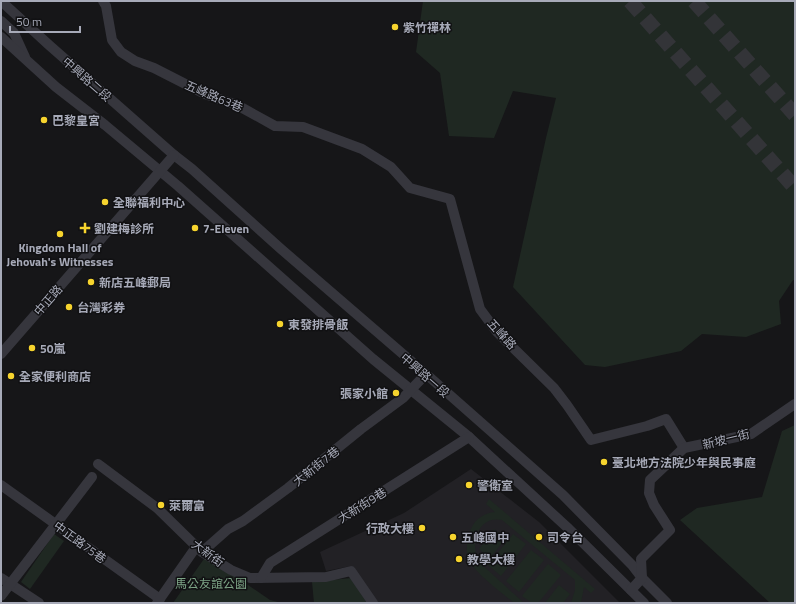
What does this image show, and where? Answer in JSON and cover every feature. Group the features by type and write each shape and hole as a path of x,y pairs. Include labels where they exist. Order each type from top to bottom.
{"street":[{"name":"中興路二段","path":"1,1 48,45 174,155"},
{"name":"五峰路63巷","path":"103,1 106,6 112,40 121,52 135,61 154,68 205,94 236,105 275,126 303,127 362,149"},
{"path":"1,21 14,32 27,62"},
{"name":"中興路二段","path":"1,37 56,87 105,125 160,171"},
{"name":"五峰路","path":"362,149 391,167 410,188 450,199 480,309 497,332 554,388 591,440 647,426 666,418 684,448"},
{"name":"中正路","path":"1,354 174,155"},
{"name":"中興路一段","path":"174,155 192,169 314,278 426,374 563,495 632,565 662,601"},
{"name":"中興路一段","path":"160,171 411,390 468,437 569,529 644,603"},
{"name":"大新街7巷","path":"158,601 199,549 228,529 243,521 288,488 404,398 426,374"},
{"name":"新坡一街","path":"684,448 751,434 795,404"},
{"name":"大新街9巷","path":"261,578 270,563 468,437"},
{"path":"631,590 642,578 641,559 670,530 654,505 649,493 650,480 684,448"},
{"name":"大新街","path":"98,464 157,508 199,549 231,570 250,578 326,577 351,571 373,603"},
{"path":"1,596 92,477"},
{"name":"中正路75巷","path":"1,485 56,524 158,601"},
{"path":"1,578 39,603"}],"shaded area":[{"name":"五峰國中","path":"471,469 539,522 620,603 376,603 351,566 326,571 320,552 404,513"}],"green space":[{"path":"423,1 795,1 795,280 793,280 779,301 781,324 746,337 702,334 681,351 605,367 585,365 513,287 556,98 513,91 494,138 449,136 440,73 416,52"},
{"path":"795,425 795,603 770,603 680,520 697,508 762,497 782,431"},
{"path":"489,499 595,589 591,593 584,587 581,603 571,603 575,590 575,580 502,520 487,522 482,526 476,539 476,555 479,562 524,603 514,603 496,588 476,570 469,560 467,552 468,536 477,519 495,512 486,504"},
{"path":"494,529 506,538 490,558 479,549"},
{"path":"54,534 64,541 30,589 21,582"},
{"path":"513,534 526,544 501,576 488,565"},
{"path":"531,550 544,560 519,592 506,581"},
{"name":"馬公友誼公園","path":"206,556 270,600 282,603 173,603"},
{"path":"548,564 561,575 538,603 532,603 522,596"},
{"path":"351,578 367,603 314,603 312,582"},
{"path":"559,585 570,594 563,603 545,603"}],"tunnel":[{"path":"630,1 795,188"},
{"path":"694,1 795,115"}],"place":[{"name":"紫竹禪林","path":"395,27"},
{"name":"巴黎皇宮","path":"44,120"},
{"name":"全聯福利中心","path":"105,202"},
{"name":"劉建梅診所","path":"85,228"},
{"name":"7-Eleven","path":"195,228"},
{"name":"Kingdom Hall of Jehovah's Witnesses","path":"60,234"},
{"name":"新店五峰郵局","path":"91,282"},
{"name":"台灣彩券","path":"69,307"},
{"name":"東發排骨飯","path":"280,324"},
{"name":"50嵐","path":"32,348"},
{"name":"全家便利商店","path":"11,376"},
{"name":"張家小館","path":"396,393"},
{"name":"臺北地方法院少年與民事庭","path":"604,462"},
{"name":"警衛室","path":"469,485"},
{"name":"萊爾富","path":"161,505"},
{"name":"行政大樓","path":"422,528"},
{"name":"五峰國中","path":"453,537"},
{"name":"司令台","path":"539,537"},
{"name":"教學大樓","path":"459,559"}]}
